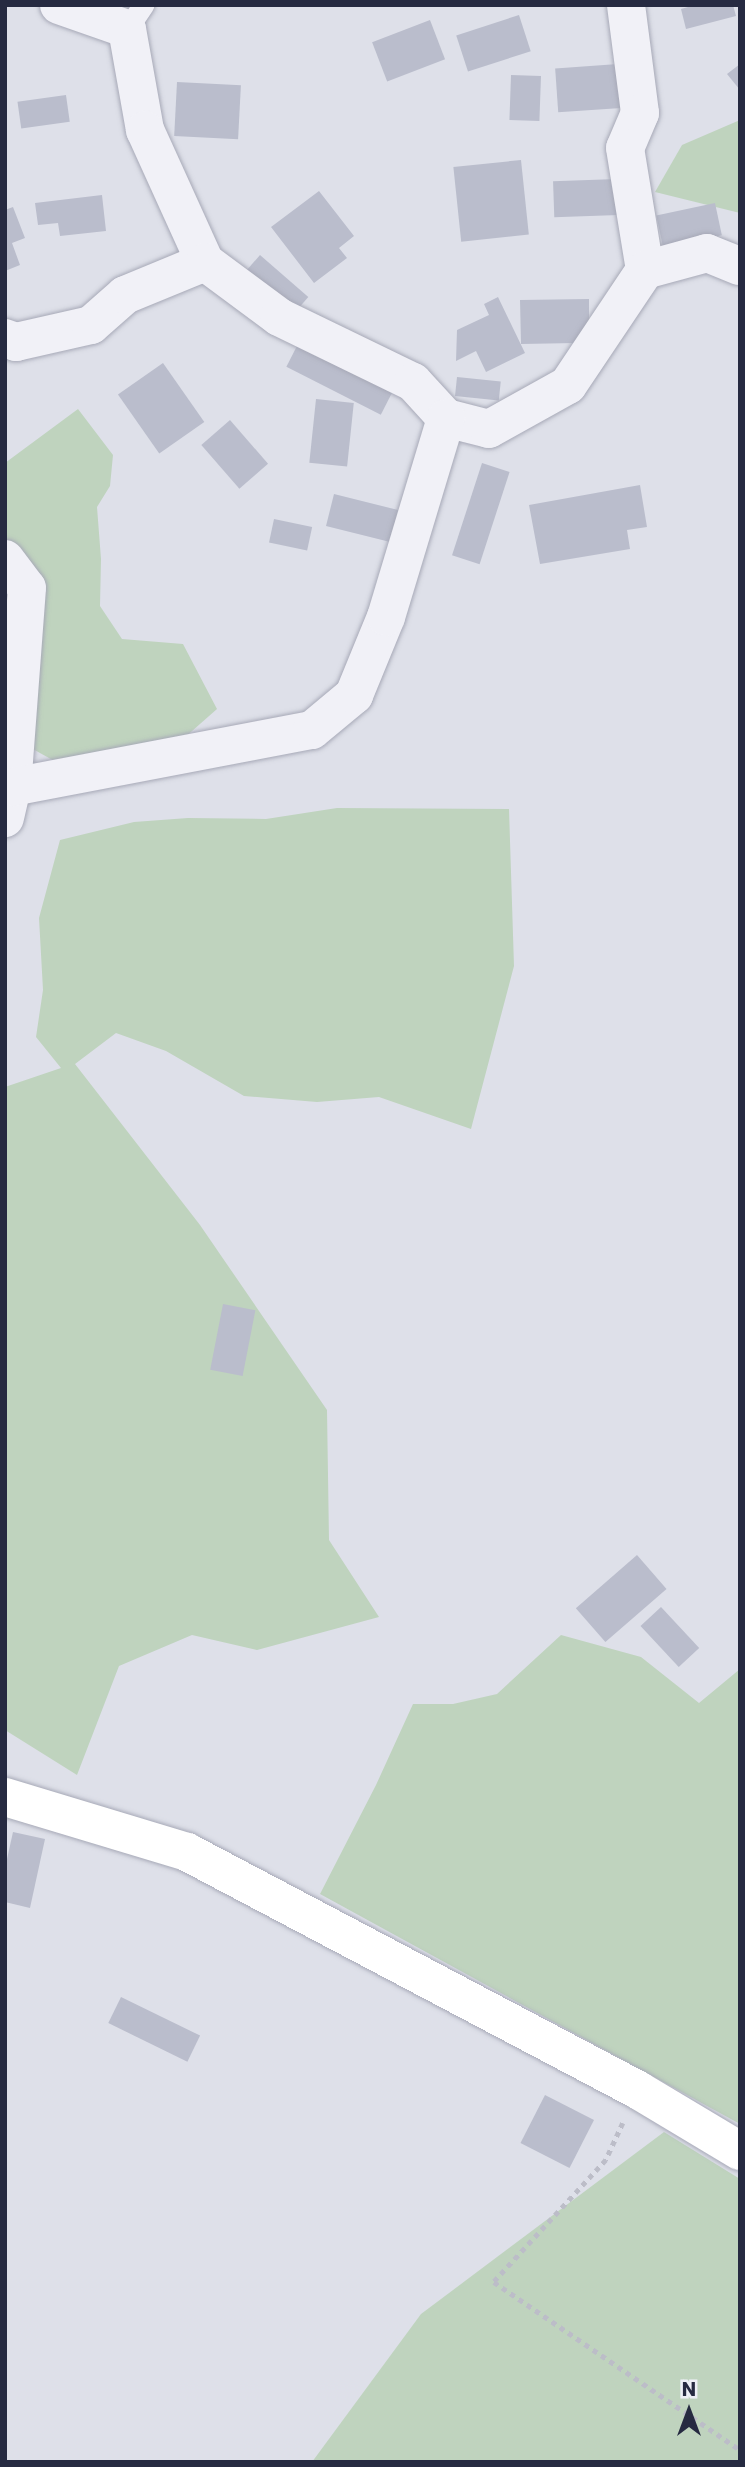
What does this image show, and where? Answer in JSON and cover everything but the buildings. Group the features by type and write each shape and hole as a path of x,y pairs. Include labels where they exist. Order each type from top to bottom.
{"street":[{"path":"59,5 135,17 145,130 205,262 279,317 413,382 446,418 489,429 568,385 645,270 707,253 740,266"},
{"path":"625,5 640,113 625,148 645,270"},
{"path":"5,338 16,342 91,325 125,295 205,262"},
{"path":"5,559 27,588 7,798 312,730 354,695 386,617 446,418"},
{"path":"5,1797 187,1852 638,2090 740,2151"}],"path":[{"path":"638,2090 606,2160 494,2282 740,2450"}],"green space":[{"path":"740,120 740,213 655,192 682,145"},
{"path":"78,409 113,455 110,486 97,507 101,559 100,606 122,639 183,644 217,709 175,746 58,763 31,748 5,689 5,463"},
{"path":"337,808 509,809 514,966 471,1129 379,1097 317,1102 244,1096 166,1051 116,1033 75,1064 200,1225 327,1410 329,1540 379,1617 257,1650 192,1635 119,1666 77,1775 5,1730 5,1087 61,1068 36,1037 43,990 39,918 60,840 134,822 188,818 266,819"},
{"path":"561,1635 641,1657 699,1703 740,1669 740,2124 320,1894 376,1785 413,1704 453,1704 497,1694"},
{"path":"664,2132 740,2179 740,2462 312,2462 421,2314"}]}
